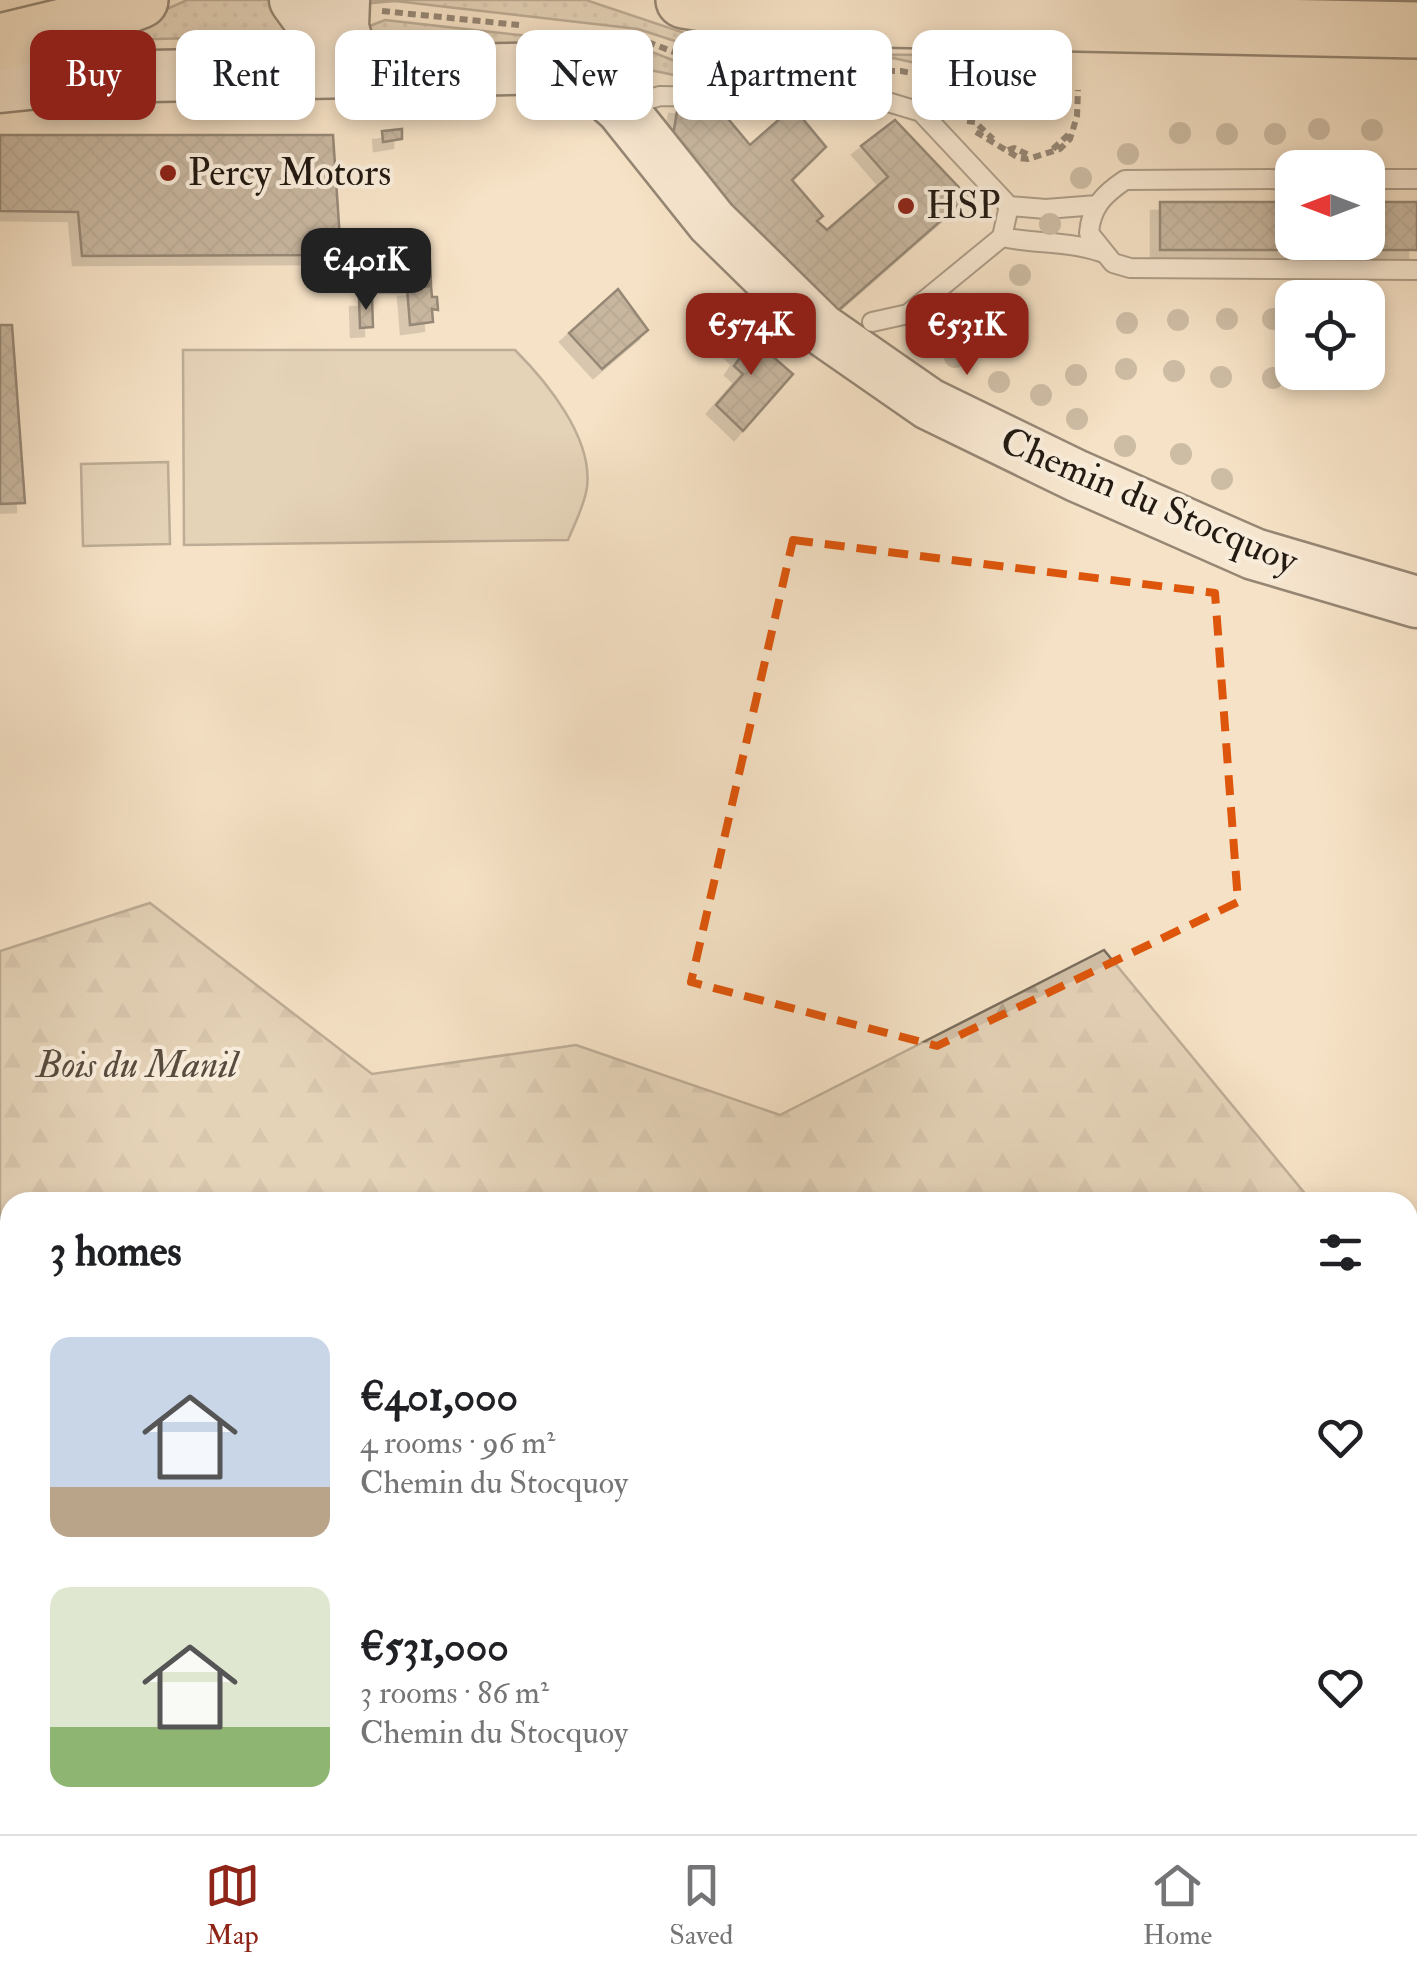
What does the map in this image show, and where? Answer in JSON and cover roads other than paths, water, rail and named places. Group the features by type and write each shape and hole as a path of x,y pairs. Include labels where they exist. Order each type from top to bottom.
{"main road":[{"path":"0,10 50,0"},
{"path":"0,42 83,22 140,0"},
{"path":"684,0 766,13 836,18 1417,30"}],"street":[{"path":"295,0 335,51"},
{"path":"344,0 344,30"},
{"name":"Chemin du Stocquoy","path":"0,86 97,77 335,74"},
{"name":"Chemin du Stocquoy","path":"631,120 712,222 821,329 929,404 1077,476 1254,554 1417,602"}],"lane":[{"path":"653,98 881,100 921,112 1009,206 1046,209 1097,205"},
{"path":"1275,179 1125,180 1097,205 1089,233 1112,264 1130,268 1417,270"},
{"path":"1385,179 1417,179"},
{"path":"872,322 908,314 1002,237 1009,206"},
{"path":"1002,237 1037,245 1075,243 1101,252"}],"place":[{"name":"Percy Motors","path":"168,173"},
{"name":"HSP","path":"906,206"}],"park label":[{"name":"Bois du Manil","path":"137,1065"}]}
